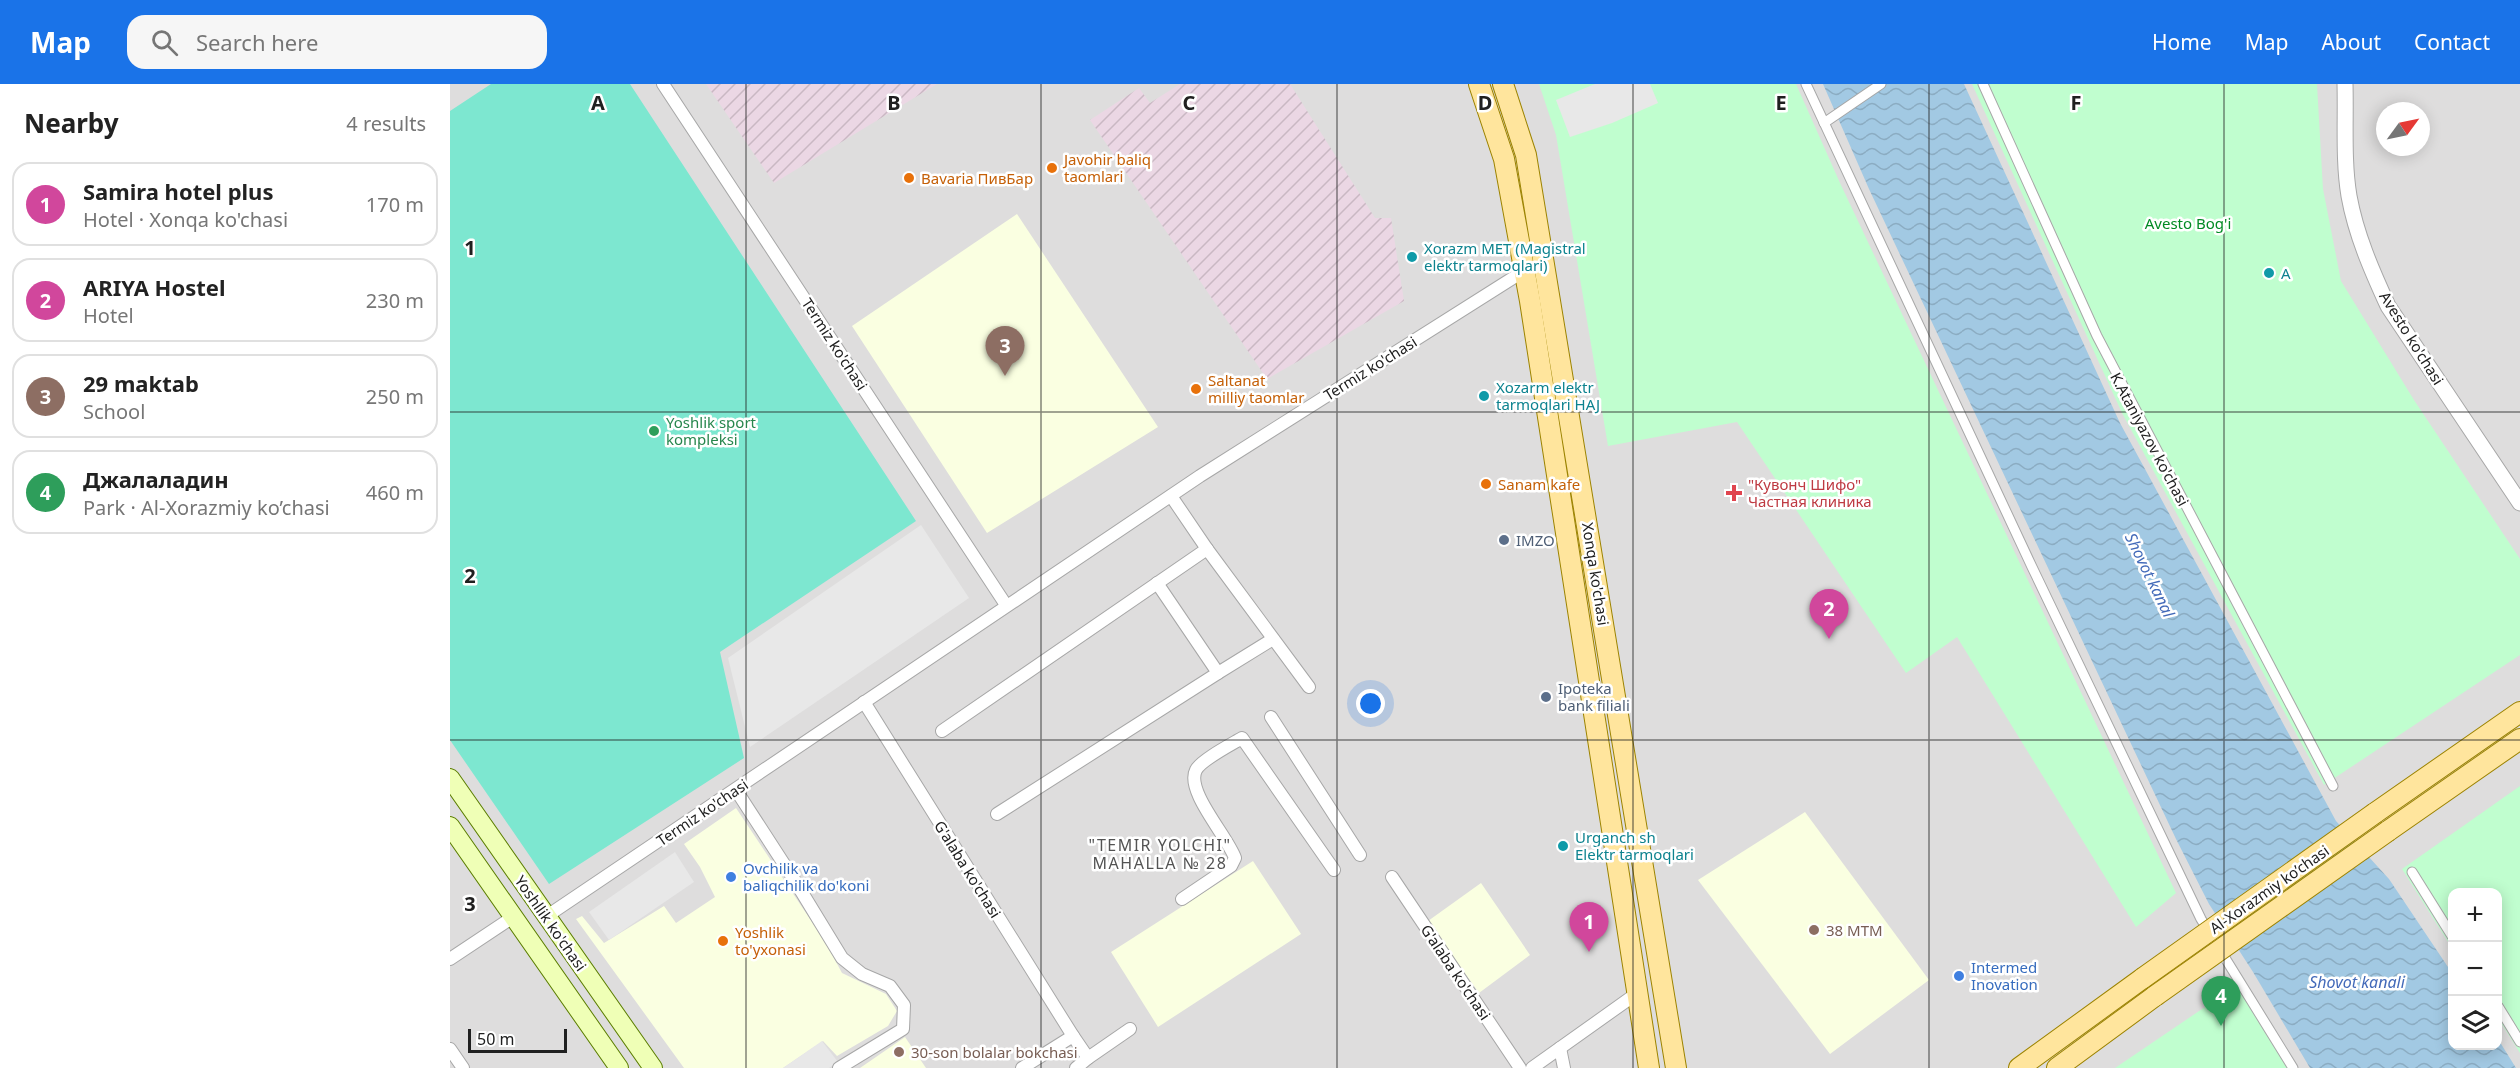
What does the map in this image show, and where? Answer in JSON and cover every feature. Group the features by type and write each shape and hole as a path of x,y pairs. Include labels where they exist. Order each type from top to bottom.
{"main road":[{"name":"Xonqa ko'chasi","path":"1479,84 1504,159 1524,271 1649,1068"},
{"name":"Xonqa ko'chasi","path":"1503,84 1526,155 1586,507 1676,1068"},
{"path":"1563,511 1586,507"},
{"name":"Al-Xorazmiy ko’chasi","path":"2019,1068 2520,712"},
{"name":"Al-Xorazmiy ko’chasi","path":"2056,1068 2388,831 2520,740"},
{"name":"Yoshllik ko'chasi","path":"450,778 653,1068"},
{"name":"Yoshllik ko'chasi","path":"450,826 619,1068"}],"street":[{"name":"Termiz ko'chasi","path":"663,84 1006,605"},
{"path":"1806,84 2201,919 2294,1068"},
{"path":"1824,123 1881,84"},
{"name":"K.Ataniyazov ko'chasi","path":"1983,84 2097,336 2333,786"},
{"name":"Avesto ko'chasi","path":"2345,84 2349,195 2358,233 2372,271 2388,306 2520,503"},
{"name":"Termiz ko'chasi","path":"547,916 1171,496 1524,271"},
{"path":"1171,496 1207,549 1309,687"},
{"path":"942,731 1207,549"},
{"path":"1157,583 1218,673"},
{"path":"997,814 1273,639"},
{"name":"G'alaba ko'chasi","path":"864,702 1088,1058"},
{"path":"1271,717 1359,855"},
{"path":"1182,899 1231,866 1235,858 1231,847 1198,795 1194,778 1196,770 1203,763 1242,738 1334,870"},
{"path":"736,790 842,958 862,974 890,986 904,1005 903,1029 839,1068"},
{"path":"2412,872 2448,930"},
{"name":"G'alaba ko'chasi","path":"1392,877 1520,1068"},
{"path":"450,959 513,917"},
{"path":"1532,1068 1636,994"},
{"path":"2502,1013 2520,1042"},
{"path":"1076,1068 1130,1029"},
{"path":"1022,1068 1073,1036"},
{"path":"1560,1048 1564,1068"},
{"path":"450,1049 463,1068"}],"shaded area":[{"path":"450,84 2520,84 2520,1068 450,1068"},
{"path":"706,84 937,84 774,183"},
{"path":"1180,84 1290,84 1375,218 1391,218 1404,301 1267,379 1090,120 1139,88 1150,103"},
{"path":"1595,84 1650,84 1658,103 1612,123 1570,137 1556,100"},
{"path":"1017,214 1158,427 987,533 852,326"},
{"path":"921,525 969,598 750,747 728,658"},
{"path":"736,808 826,943 842,973 886,994 897,1011 888,1026 837,1056 823,1041 783,1068 684,1068 576,919 582,916 604,943 664,906 676,923 715,897 700,867 684,844"},
{"name":"38 MTM","path":"1805,812 1929,980 1830,1054 1698,880"},
{"path":"675,852 694,882 609,940 589,912"},
{"path":"1253,861 1301,934 1158,1027 1111,952"},
{"path":"1481,883 1530,955 1479,993 1428,921"},
{"name":"30-son bolalar bokchasi","path":"905,1037 926,1068 860,1068"},
{"path":"822,1041 838,1062 829,1068 783,1068"}],"green space":[{"name":"Yoshlik sport kompleksi","path":"491,84 630,84 916,521 720,652 744,758 549,884 450,740 450,111"},
{"path":"1539,84 1796,84 1840,183 2176,893 2136,927 1957,637 1906,673 1737,422 1608,446 1556,135"},
{"name":"Avesto Bog'i","path":"1972,84 2317,84 2323,189 2341,281 2414,400 2520,559 2520,655 2324,785 2122,413"},
{"path":"2520,786 2520,1053 2502,1024 2502,888 2448,888 2448,942 2402,869"},
{"path":"2239,984 2290,1068 2115,1068"}],"water":[{"name":"Shovot kanali","path":"1823,84 1964,84 2120,423 2336,821 2389,879 2448,967 2448,1050 2502,1050 2502,1045 2516,1068 2310,1068 2253,972 2209,904 2176,839 1869,189"}],"place":[{"name":"Javohir baliq taomlari","path":"1052,168"},
{"name":"Bavaria ПивБар","path":"909,178"},
{"name":"Xorazm MET (Magistral elektr tarmoqlari)","path":"1412,257"},
{"name":"A","path":"2269,273"},
{"name":"29 maktab","path":"1005,376"},
{"name":"Saltanat milliy taomlar","path":"1196,389"},
{"name":"Xozarm elektr tarmoqlari HAJ","path":"1484,396"},
{"name":"Yoshlik sport kompleksi","path":"654,431"},
{"name":"Sanam kafe","path":"1486,484"},
{"name":"\"Кувонч Шифо\" Частная клиника","path":"1734,493"},
{"name":"IMZO","path":"1504,540"},
{"name":"ARIYA Hostel","path":"1829,639"},
{"name":"Ipoteka bank filiali","path":"1546,697"},
{"name":"Urganch sh Elektr tarmoqlari","path":"1563,846"},
{"name":"Ovchilik va baliqchilik do'koni","path":"731,877"},
{"name":"38 MTM","path":"1814,930"},
{"name":"Yoshlik to'yxonasi","path":"723,941"},
{"name":"Samira hotel plus","path":"1589,952"},
{"name":"Intermed Inovation","path":"1959,976"},
{"name":"Джалаладин","path":"2221,1026"},
{"name":"30-son bolalar bokchasi","path":"899,1052"}],"district":[{"name":"\"TEMIR YOLCHI\" MAHALLA № 28","path":"1160,854"}],"water label":[{"name":"Shovot kanal","path":"2150,575"}]}
